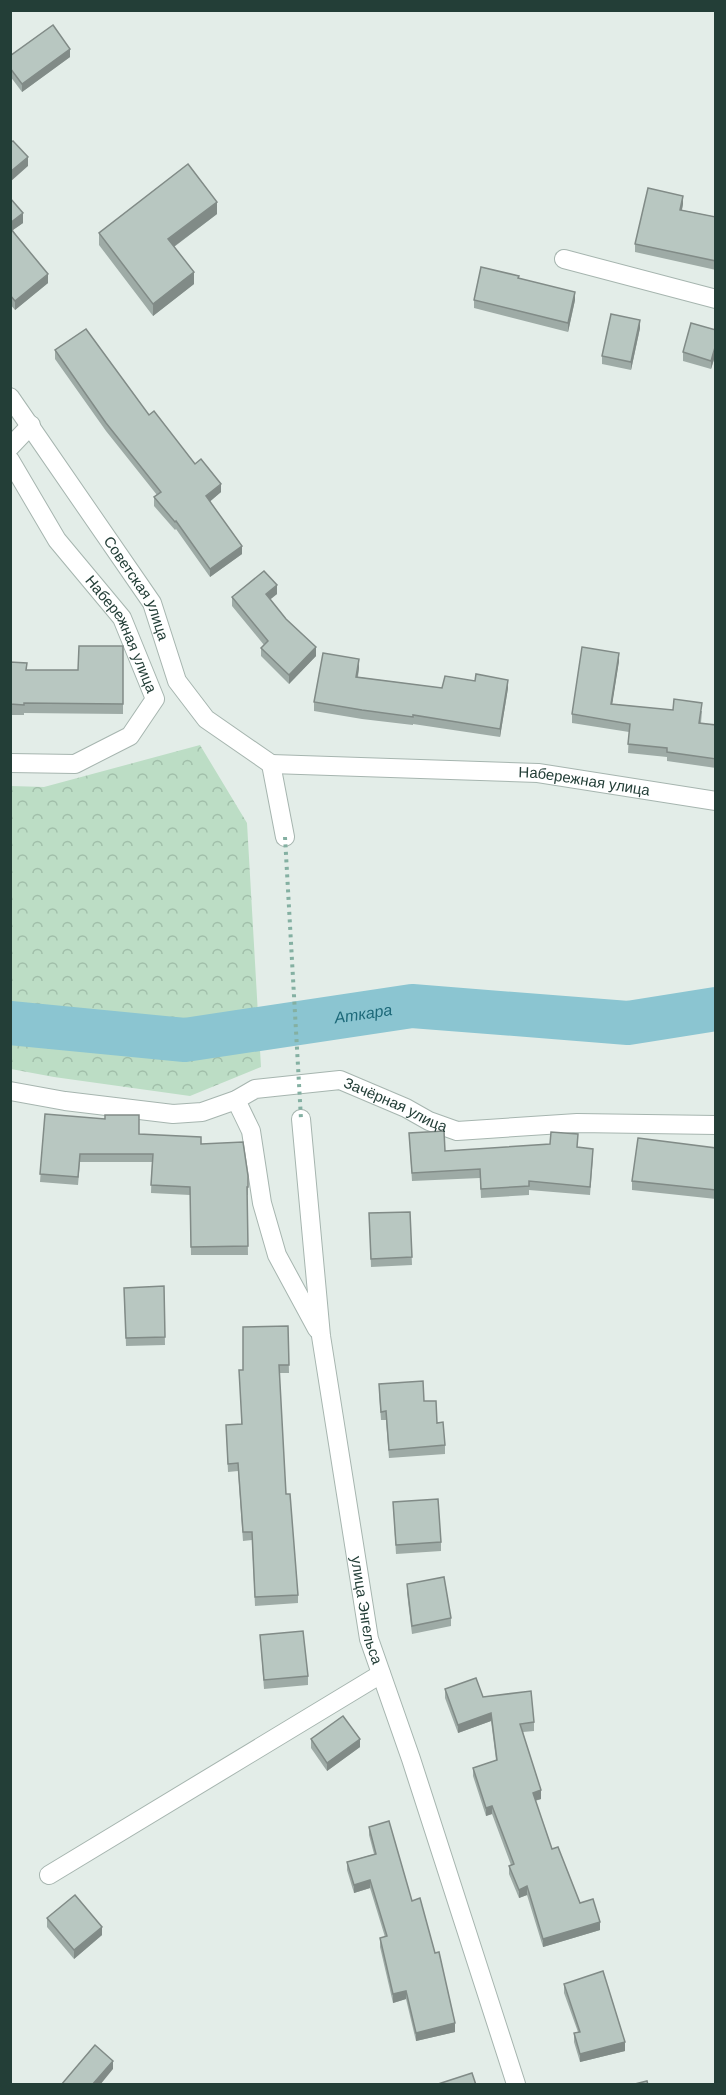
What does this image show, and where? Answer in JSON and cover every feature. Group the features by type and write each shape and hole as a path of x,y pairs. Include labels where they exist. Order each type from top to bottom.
{"street":[{"path":"564,260 716,299"},
{"name":"Советская улица","path":"10,397 152,603 177,681 206,719 272,764"},
{"path":"10,447 31,425"},
{"name":"Набережная улица","path":"10,460 57,540 122,618 155,699 130,736 75,764 10,763"},
{"path":"272,764 285,837"},
{"name":"Набережная улица","path":"272,764 538,773 716,801"},
{"name":"Зачёрная улица","path":"10,1091 65,1101 173,1114 202,1112 236,1100 255,1089 340,1080 406,1108 429,1121 457,1131 576,1123 716,1125"},
{"path":"236,1100 250,1131 262,1203 277,1255 321,1336"},
{"name":"улица Энгельса","path":"301,1119 321,1336 369,1639 411,1759 516,2085"},
{"path":"49,1875 381,1674"}],"path":[{"path":"285,837 301,1119"}],"green space":[{"path":"200,745 247,823 261,1067 190,1096 11,1069 11,786 44,787"}],"building":[{"path":"53,25 70,49 22,84 10,68 10,56"},
{"path":"13,141 28,157 10,172 10,143"},
{"path":"188,164 217,202 168,239 194,272 153,304 99,233"},
{"path":"648,188 683,196 680,210 716,217 716,261 635,244"},
{"path":"10,198 23,213 10,223"},
{"path":"10,228 48,274 15,301 10,295"},
{"path":"481,267 575,292 568,323 474,300"},
{"path":"611,314 640,320 631,362 602,356"},
{"path":"691,323 716,330 716,344 711,361 683,352"},
{"path":"86,329 149,415 154,411 195,464 201,459 221,484 206,496 242,546 210,569 176,521 154,497 161,492 106,423 55,350"},
{"path":"264,571 277,585 266,594 286,619 316,647 289,675 261,648 268,641 232,597"},
{"path":"79,646 123,646 123,704 10,704 10,662 27,663 26,670 78,670"},
{"path":"582,647 619,653 611,704 673,710 674,699 702,703 699,723 716,725 716,759 667,752 667,748 628,744 630,724 572,714"},
{"path":"323,653 359,659 356,677 442,688 445,676 475,681 476,674 508,680 500,729 314,702"},
{"path":"45,1114 105,1119 105,1115 139,1115 139,1134 201,1137 201,1144 243,1142 248,1176 248,1246 191,1247 190,1187 151,1185 153,1154 80,1154 78,1177 40,1174"},
{"path":"444,1131 445,1151 550,1144 551,1132 578,1134 577,1147 593,1149 590,1187 529,1181 529,1186 481,1189 480,1169 412,1173 409,1133"},
{"path":"638,1138 716,1148 716,1190 632,1181"},
{"path":"410,1212 412,1257 371,1259 369,1213"},
{"path":"164,1286 165,1337 126,1338 124,1288"},
{"path":"288,1326 289,1365 279,1365 286,1494 290,1494 298,1595 255,1597 252,1532 243,1532 238,1463 228,1464 226,1425 242,1424 239,1370 243,1370 243,1327"},
{"path":"423,1381 424,1401 436,1401 437,1423 443,1422 445,1445 389,1450 386,1411 381,1412 379,1384"},
{"path":"438,1499 441,1542 396,1545 393,1502"},
{"path":"444,1577 451,1618 412,1626 407,1584"},
{"path":"303,1631 308,1676 264,1680 260,1635"},
{"path":"476,1678 483,1697 531,1691 534,1722 520,1724 541,1790 533,1793 552,1849 558,1847 580,1903 593,1899 600,1922 543,1939 527,1886 519,1890 509,1866 514,1864 492,1806 486,1808 473,1768 497,1760 491,1713 458,1725 445,1689"},
{"path":"343,1716 360,1739 327,1763 311,1739"},
{"path":"389,1821 412,1901 420,1898 435,1953 439,1952 455,2023 416,2033 406,1991 393,1994 380,1938 387,1936 370,1880 354,1885 347,1862 376,1854 369,1827"},
{"path":"75,1895 102,1927 74,1950 47,1918"},
{"path":"603,1971 625,2042 580,2054 574,2033 580,2032 564,1984"},
{"path":"95,2045 113,2061 92,2085 61,2085"},
{"path":"472,2073 476,2085 435,2085"},
{"path":"647,2081 648,2085 631,2085"}],"waterway":[{"name":"Аткара","path":"10,1023 185,1040 412,1006 628,1023 716,1009"}]}
